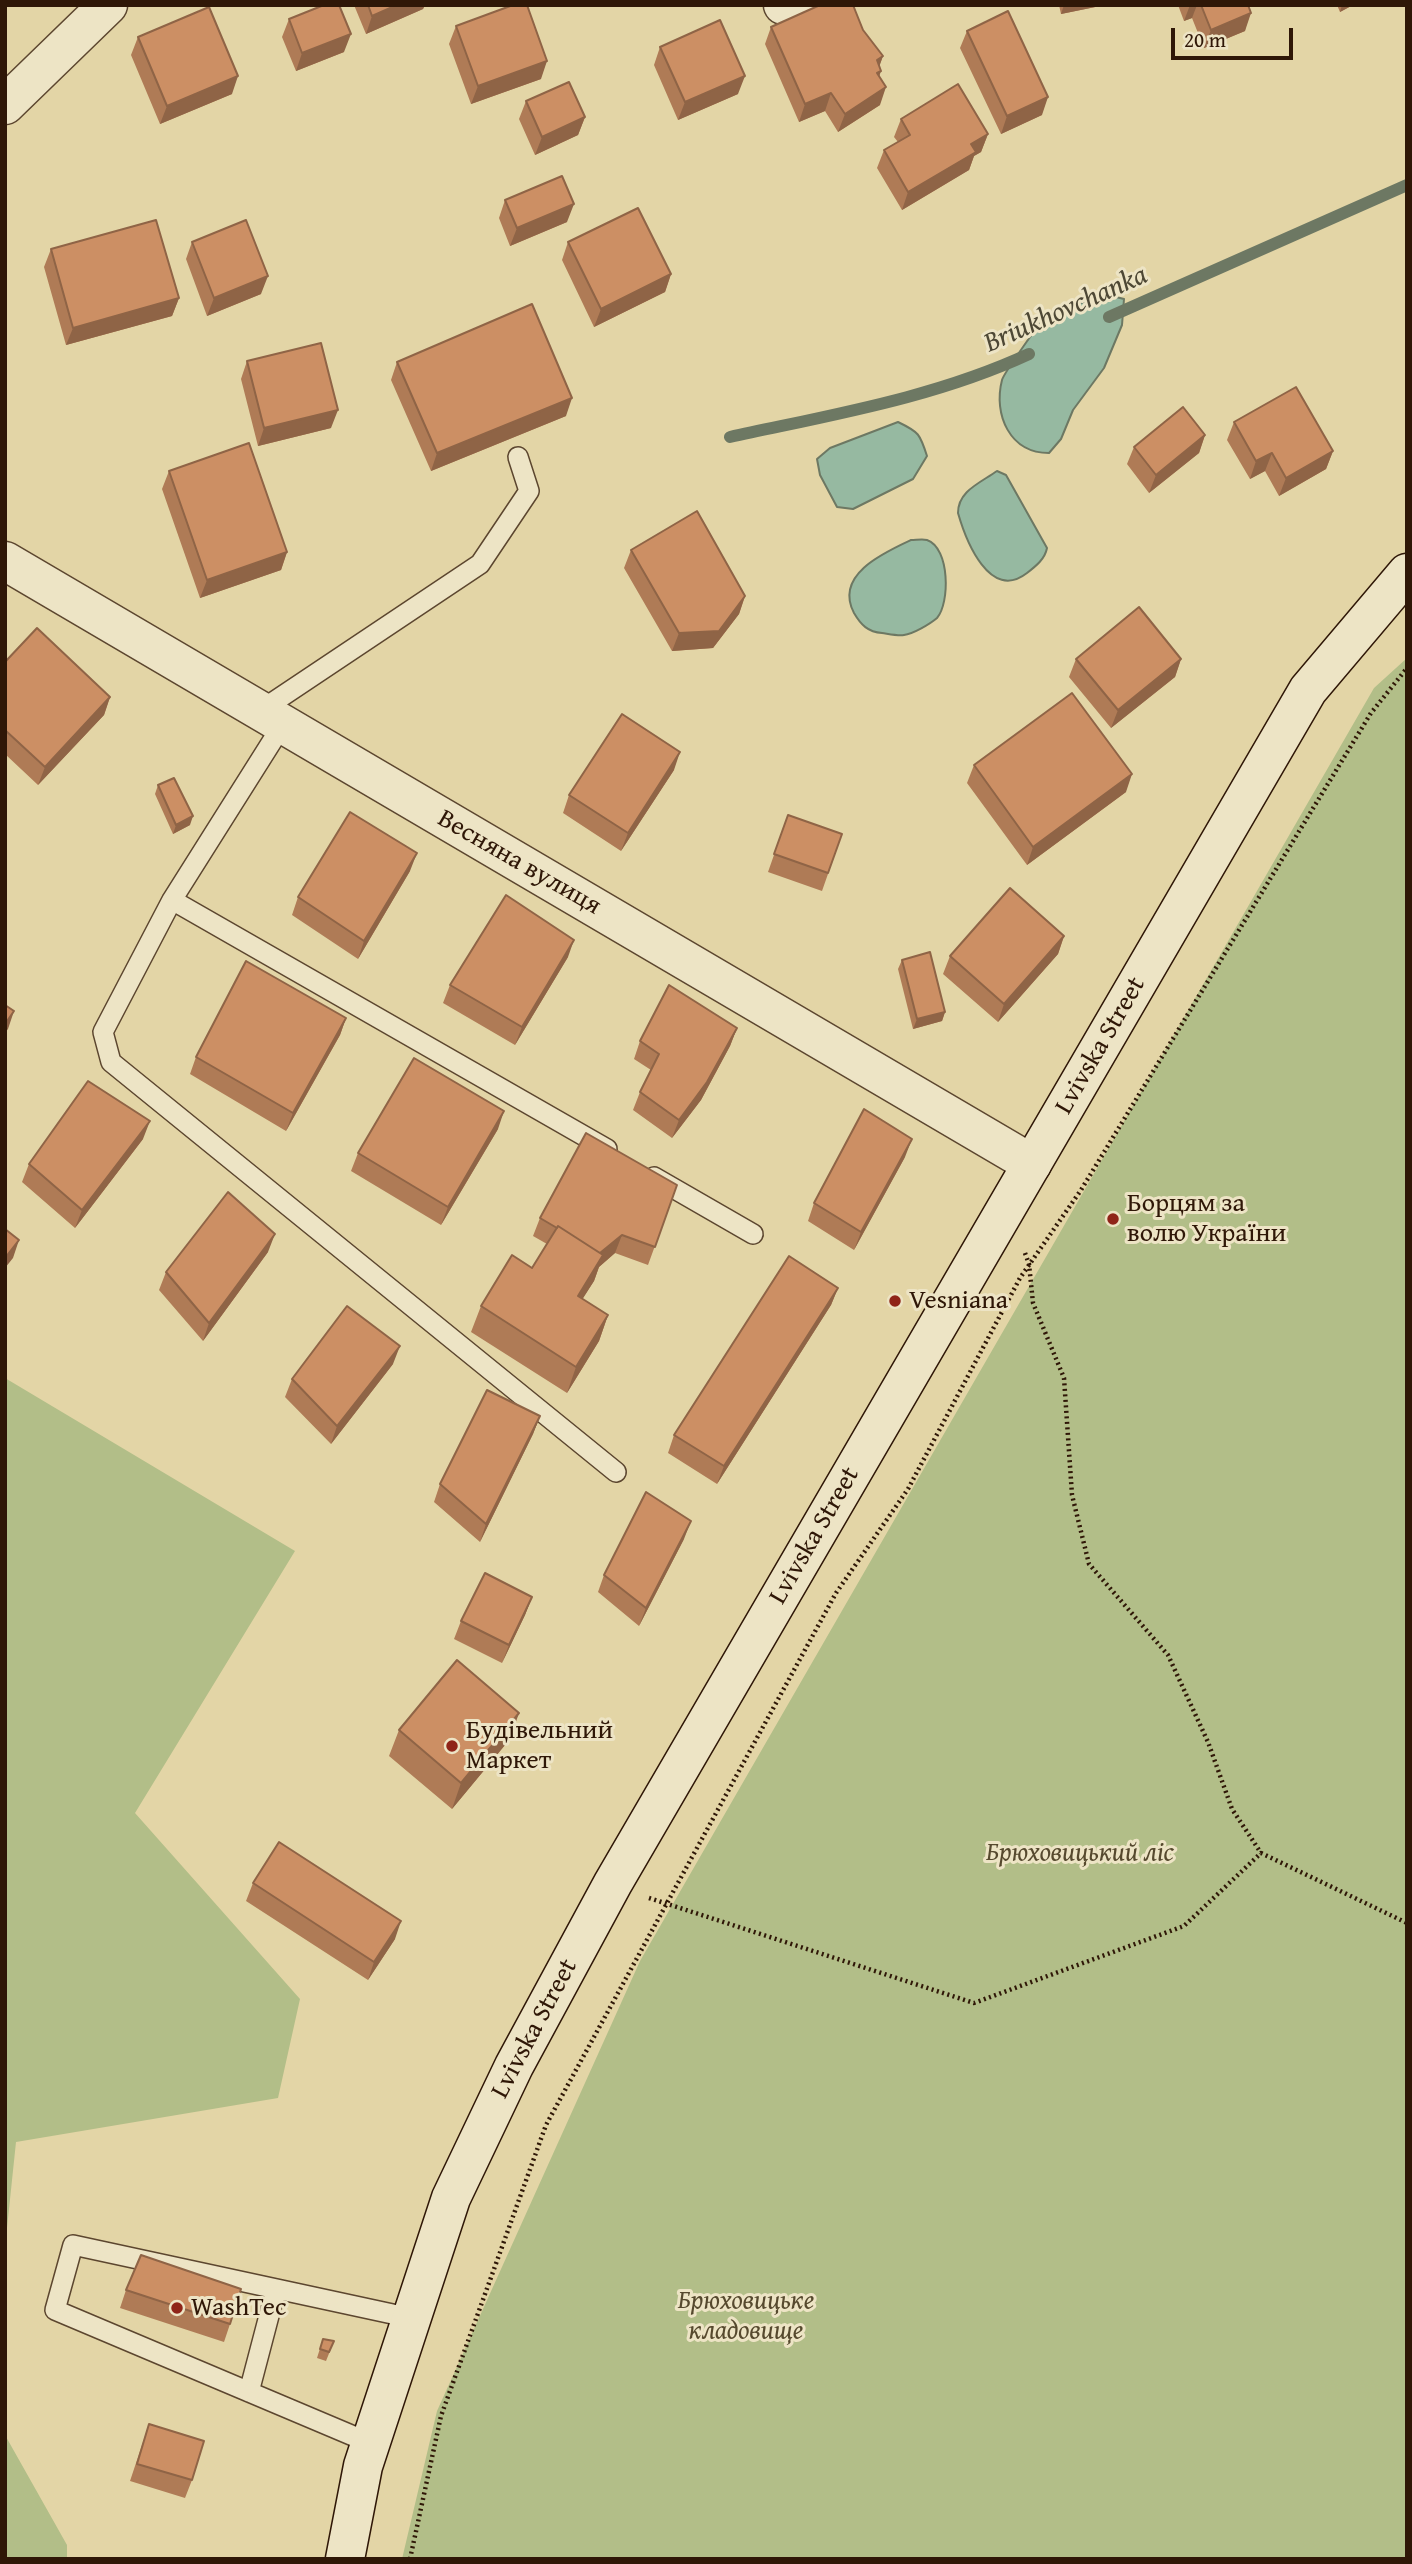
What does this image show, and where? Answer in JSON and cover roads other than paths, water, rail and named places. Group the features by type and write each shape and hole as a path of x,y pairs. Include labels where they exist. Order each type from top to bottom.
{"main road":[{"path":"5,106 108,5"},
{"path":"783,5 797,5"},
{"name":"Весняна вулиця","path":"5,561 1032,1164"},
{"name":"Lvivska Street","path":"345,2559 363,2466 451,2198 514,2066 613,1883 1308,690 1407,573"}],"lane":[{"path":"518,457 529,491 480,564 271,718 103,1032 111,1062 616,1472"},
{"path":"172,900 753,1234"},
{"path":"370,2443 55,2310 73,2245 411,2318"},
{"path":"249,2392 276,2288"}],"water":[{"path":"1108,295 1124,299 1122,325 1104,368 1073,410 1061,439 1049,453 1024,447 1007,430 1003,418 1000,393 1004,375 1048,314 1062,307"},
{"path":"898,422 918,434 927,456 913,479 853,509 837,507 820,475 817,459 830,448"},
{"path":"997,471 1006,475 1047,548 1037,565 1014,580 1002,580 991,574 982,564 967,538 958,513 966,493"},
{"path":"911,540 927,540 935,545 940,553 946,576 941,611 937,618 908,634 873,631 862,624 854,613 850,599 851,587 864,567"}],"waterway":[{"name":"Briukhovchanka","path":"1109,317 1407,185"},
{"name":"Briukhovchanka","path":"730,437 919,394 1029,354"}],"place":[{"name":"Борцям за волю України","path":"1113,1219"},
{"name":"Vesniana","path":"895,1301"},
{"name":"Будівельний Маркет","path":"452,1746"},
{"name":"WashTec","path":"177,2308"}],"park label":[{"name":"Брюховицький ліс","path":"1080,1853"},
{"name":"Брюховицьке кладовище","path":"746,2316"}]}
